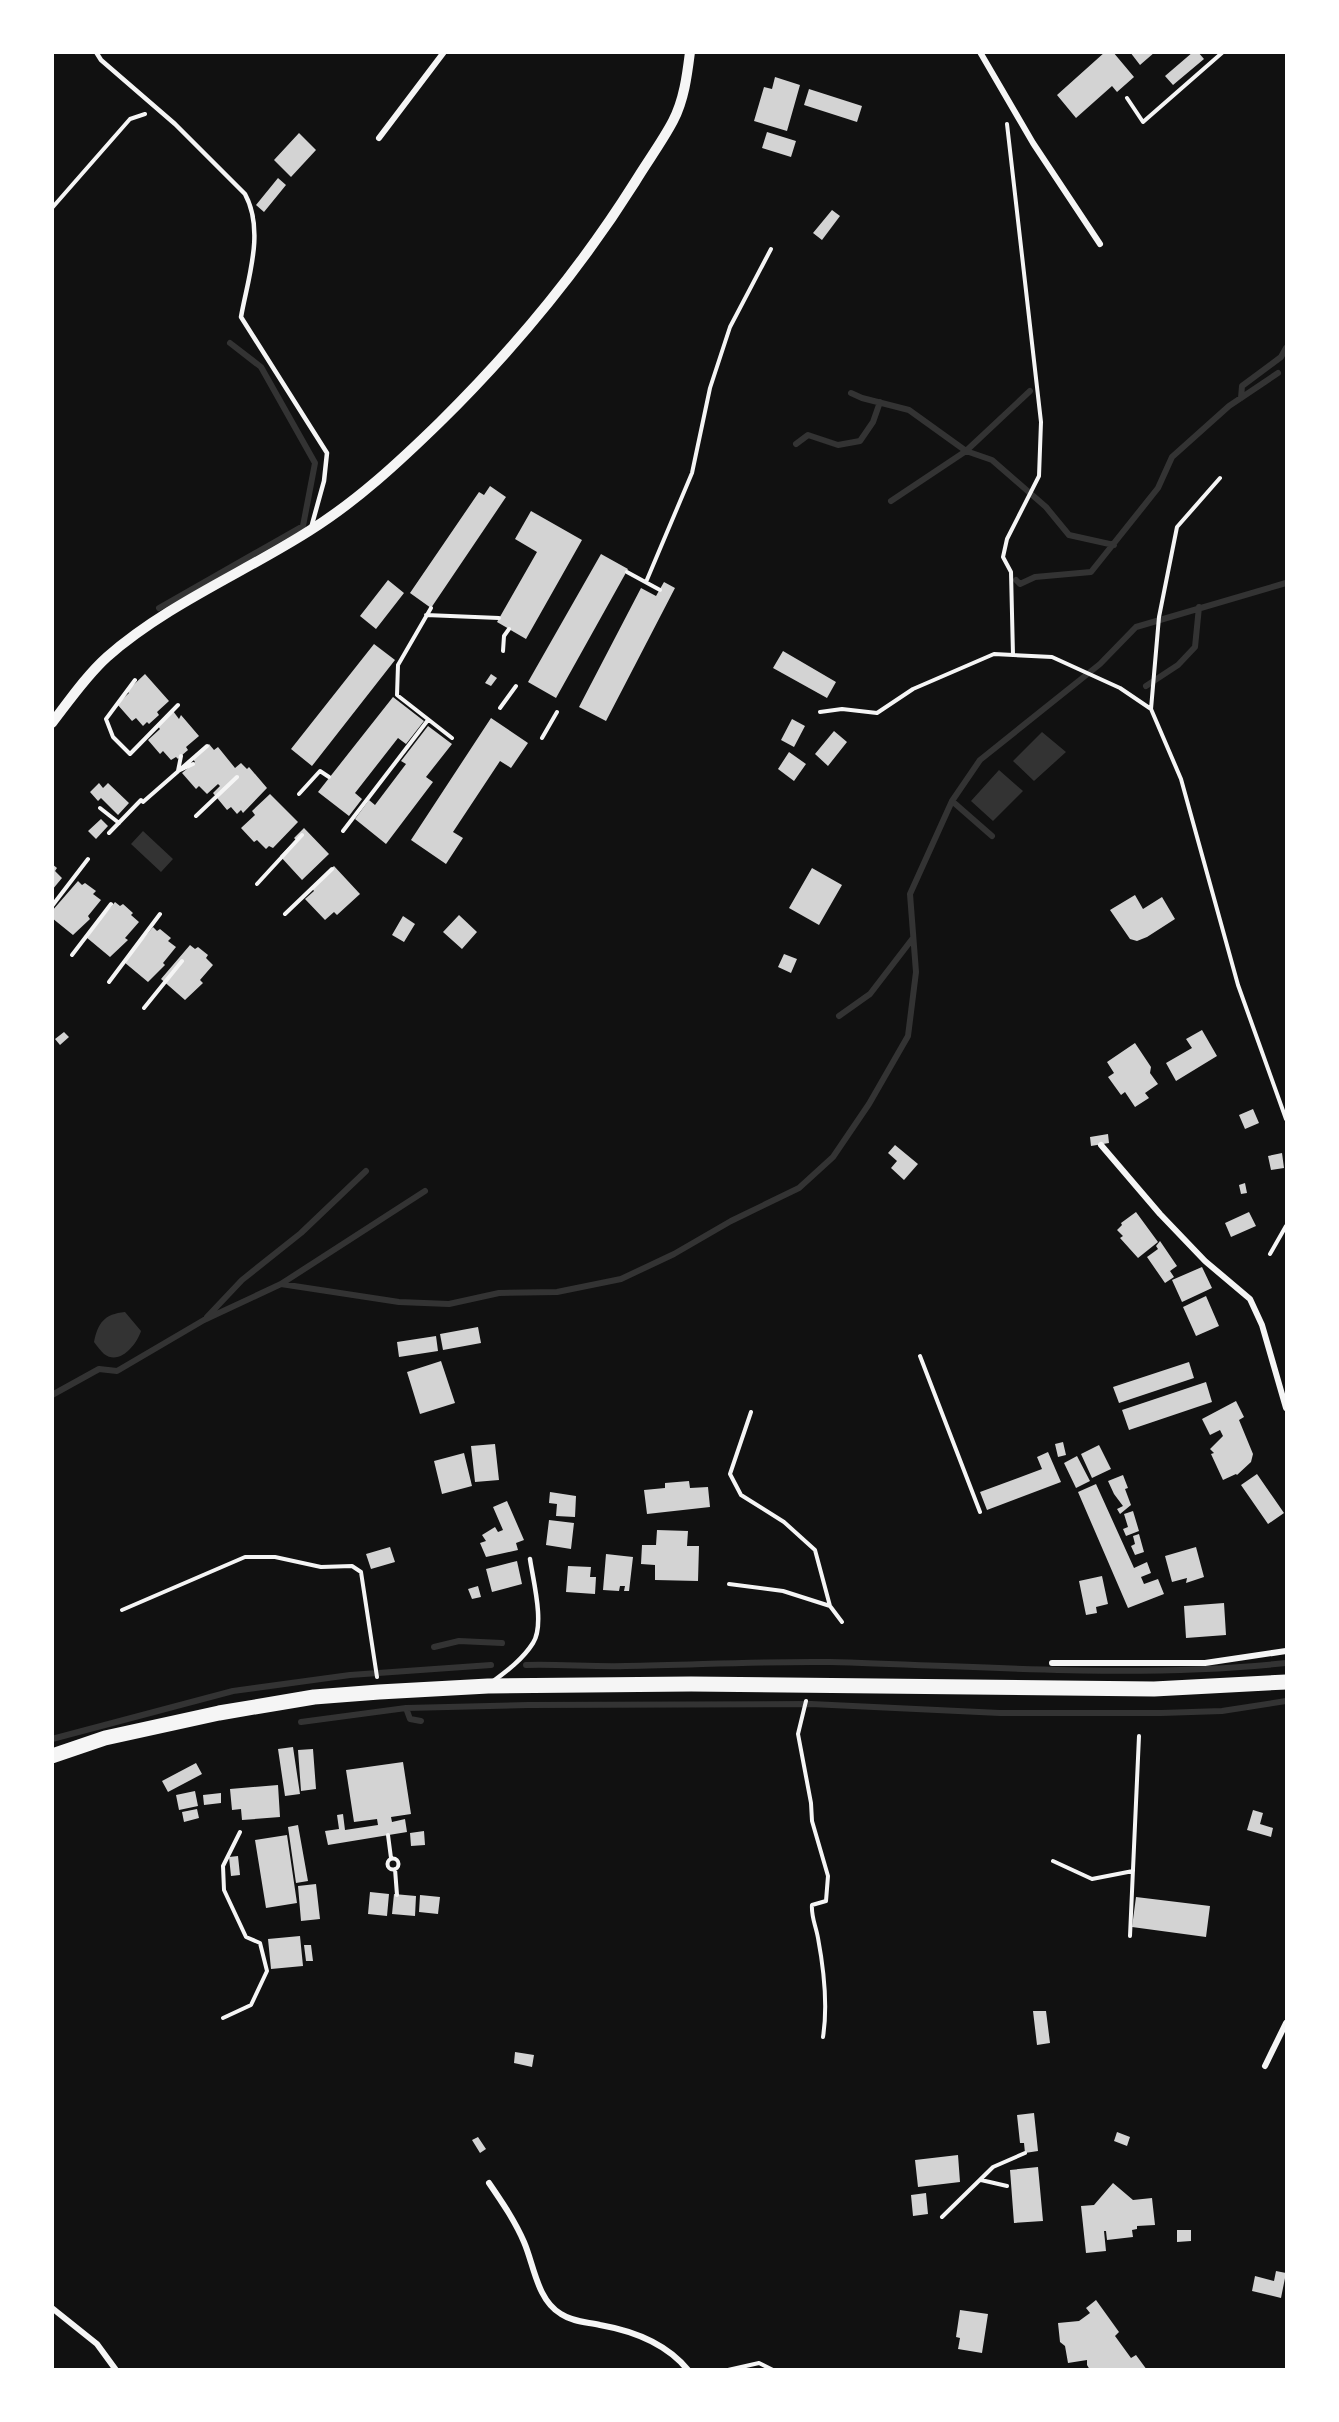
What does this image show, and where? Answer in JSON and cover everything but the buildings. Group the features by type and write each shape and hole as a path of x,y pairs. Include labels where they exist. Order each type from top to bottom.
{"main road":[{"path":"52,1756 105,1738 166,1724 314,1697 488,1686 889,1684 1154,1689 1287,1682"}],"street":[{"path":"379,138 444,52"},
{"path":"52,723 75,692 106,658 142,630 310,531 390,471 493,369 555,298 611,221 673,122 684,92 690,52"},
{"path":"980,52 1033,143 1100,244"},
{"path":"1101,1145 1204,1261 1251,1299 1262,1325 1287,1408"},
{"path":"1052,1663 1205,1663 1287,1652"},
{"path":"1265,2066 1287,2023"},
{"path":"489,2183 508,2210 525,2242 540,2287 550,2304 560,2314 573,2320 619,2330 663,2345 688,2370"},
{"path":"52,2308 97,2344 116,2370"}],"lane":[{"path":"96,52 101,60 176,124 245,194 252,207 256,231 241,317 327,453 324,481 310,531"},
{"path":"488,1686 516,1663 534,1642 539,1627 530,1559"}],"path":[{"path":"1127,98 1143,122 1223,52"},
{"path":"52,208 130,119"},
{"path":"1007,123 1041,422 1039,476 1007,539 1003,557 1011,572 1012,655"},
{"path":"52,242 52,247"},
{"path":"646,582 692,472 710,388 730,327 771,249"},
{"path":"1221,477 1177,527 1159,620 1151,709 1181,779 1238,985 1287,1119"},
{"path":"627,572 660,590"},
{"path":"431,608 398,665 397,695 452,738"},
{"path":"426,615 500,618"},
{"path":"503,651 504,636 509,629"},
{"path":"820,712 842,709 877,713 913,689 994,654 1052,657 1119,688 1151,709"},
{"path":"135,680 106,719 113,737 130,754 178,705"},
{"path":"500,708 516,686"},
{"path":"542,738 556,712"},
{"path":"343,831 428,720"},
{"path":"109,833 142,801 207,746"},
{"path":"178,771 182,756"},
{"path":"178,771 193,764"},
{"path":"299,794 320,771 329,777"},
{"path":"196,816 237,777"},
{"path":"100,808 119,823"},
{"path":"257,884 302,835"},
{"path":"52,906 88,859"},
{"path":"285,914 332,869"},
{"path":"72,955 111,904"},
{"path":"109,982 160,914"},
{"path":"144,1008 182,961"},
{"path":"1270,1254 1287,1226"},
{"path":"920,1356 980,1512"},
{"path":"751,1412 730,1474 741,1495 784,1521 815,1550 830,1606 842,1622"},
{"path":"122,1610 246,1557 275,1557 321,1567 352,1566 361,1572 377,1676"},
{"path":"729,1584 783,1591 830,1606"},
{"path":"803,1709 798,1734 812,1821 828,1875 826,1902 812,1905 811,1914 818,1937 827,2011 823,2037"},
{"path":"1130,1936 1139,1736"},
{"path":"223,2018 251,2005 267,1971 260,1943 246,1937 224,1890 223,1866 240,1832"},
{"path":"388,1835 391,1858 398,1861 395,1869 397,1895"},
{"path":"1053,1861 1092,1878 1132,1871"},
{"path":"942,2217 993,2167 1025,2152"},
{"path":"980,2180 1008,2186"},
{"path":"728,2370 759,2363 773,2370"}],"shaded area":[{"path":"1042,732 1066,752 1034,781 1013,761"},
{"path":"999,770 1023,791 993,821 971,801"},
{"path":"143,831 173,859 161,872 131,844"},
{"path":"125,1312 141,1331 136,1342 127,1352 110,1357 104,1354 94,1342 96,1335 100,1325 107,1317"}],"waterway":[{"path":"159,608 303,526 315,463 261,367 230,343"},
{"path":"1241,398 1242,386 1281,357 1286,348"},
{"path":"1016,580 1020,584 1035,577 1091,572 1158,488 1172,457 1229,406 1278,373"},
{"path":"891,501 966,451 1030,391"},
{"path":"851,393 909,410 966,451 992,460 1046,507 1069,535 1114,545"},
{"path":"796,444 808,435 838,445 860,441 873,422 880,402"},
{"path":"281,1284 399,1302 449,1304 499,1293 557,1292 621,1279 674,1254 731,1221 799,1188 833,1157 869,1104 908,1036 916,972 910,894 952,801 980,760 1100,664 1136,627 1286,583"},
{"path":"1146,686 1178,665 1195,647 1199,607"},
{"path":"952,801 992,836"},
{"path":"839,1016 870,994 913,938"},
{"path":"207,1317 242,1280 301,1233 366,1171"},
{"path":"52,1395 99,1369 117,1371 204,1320 281,1284 425,1191"},
{"path":"434,1647 459,1641 502,1643"},
{"path":"526,1665 614,1666 830,1662 1115,1671 1229,1668 1286,1663"},
{"path":"52,1739 233,1691 350,1675 491,1665"},
{"path":"406,1708 811,1704 1000,1713 1161,1713 1222,1711 1286,1701"},
{"path":"301,1722 406,1708 410,1719 421,1721"}]}
